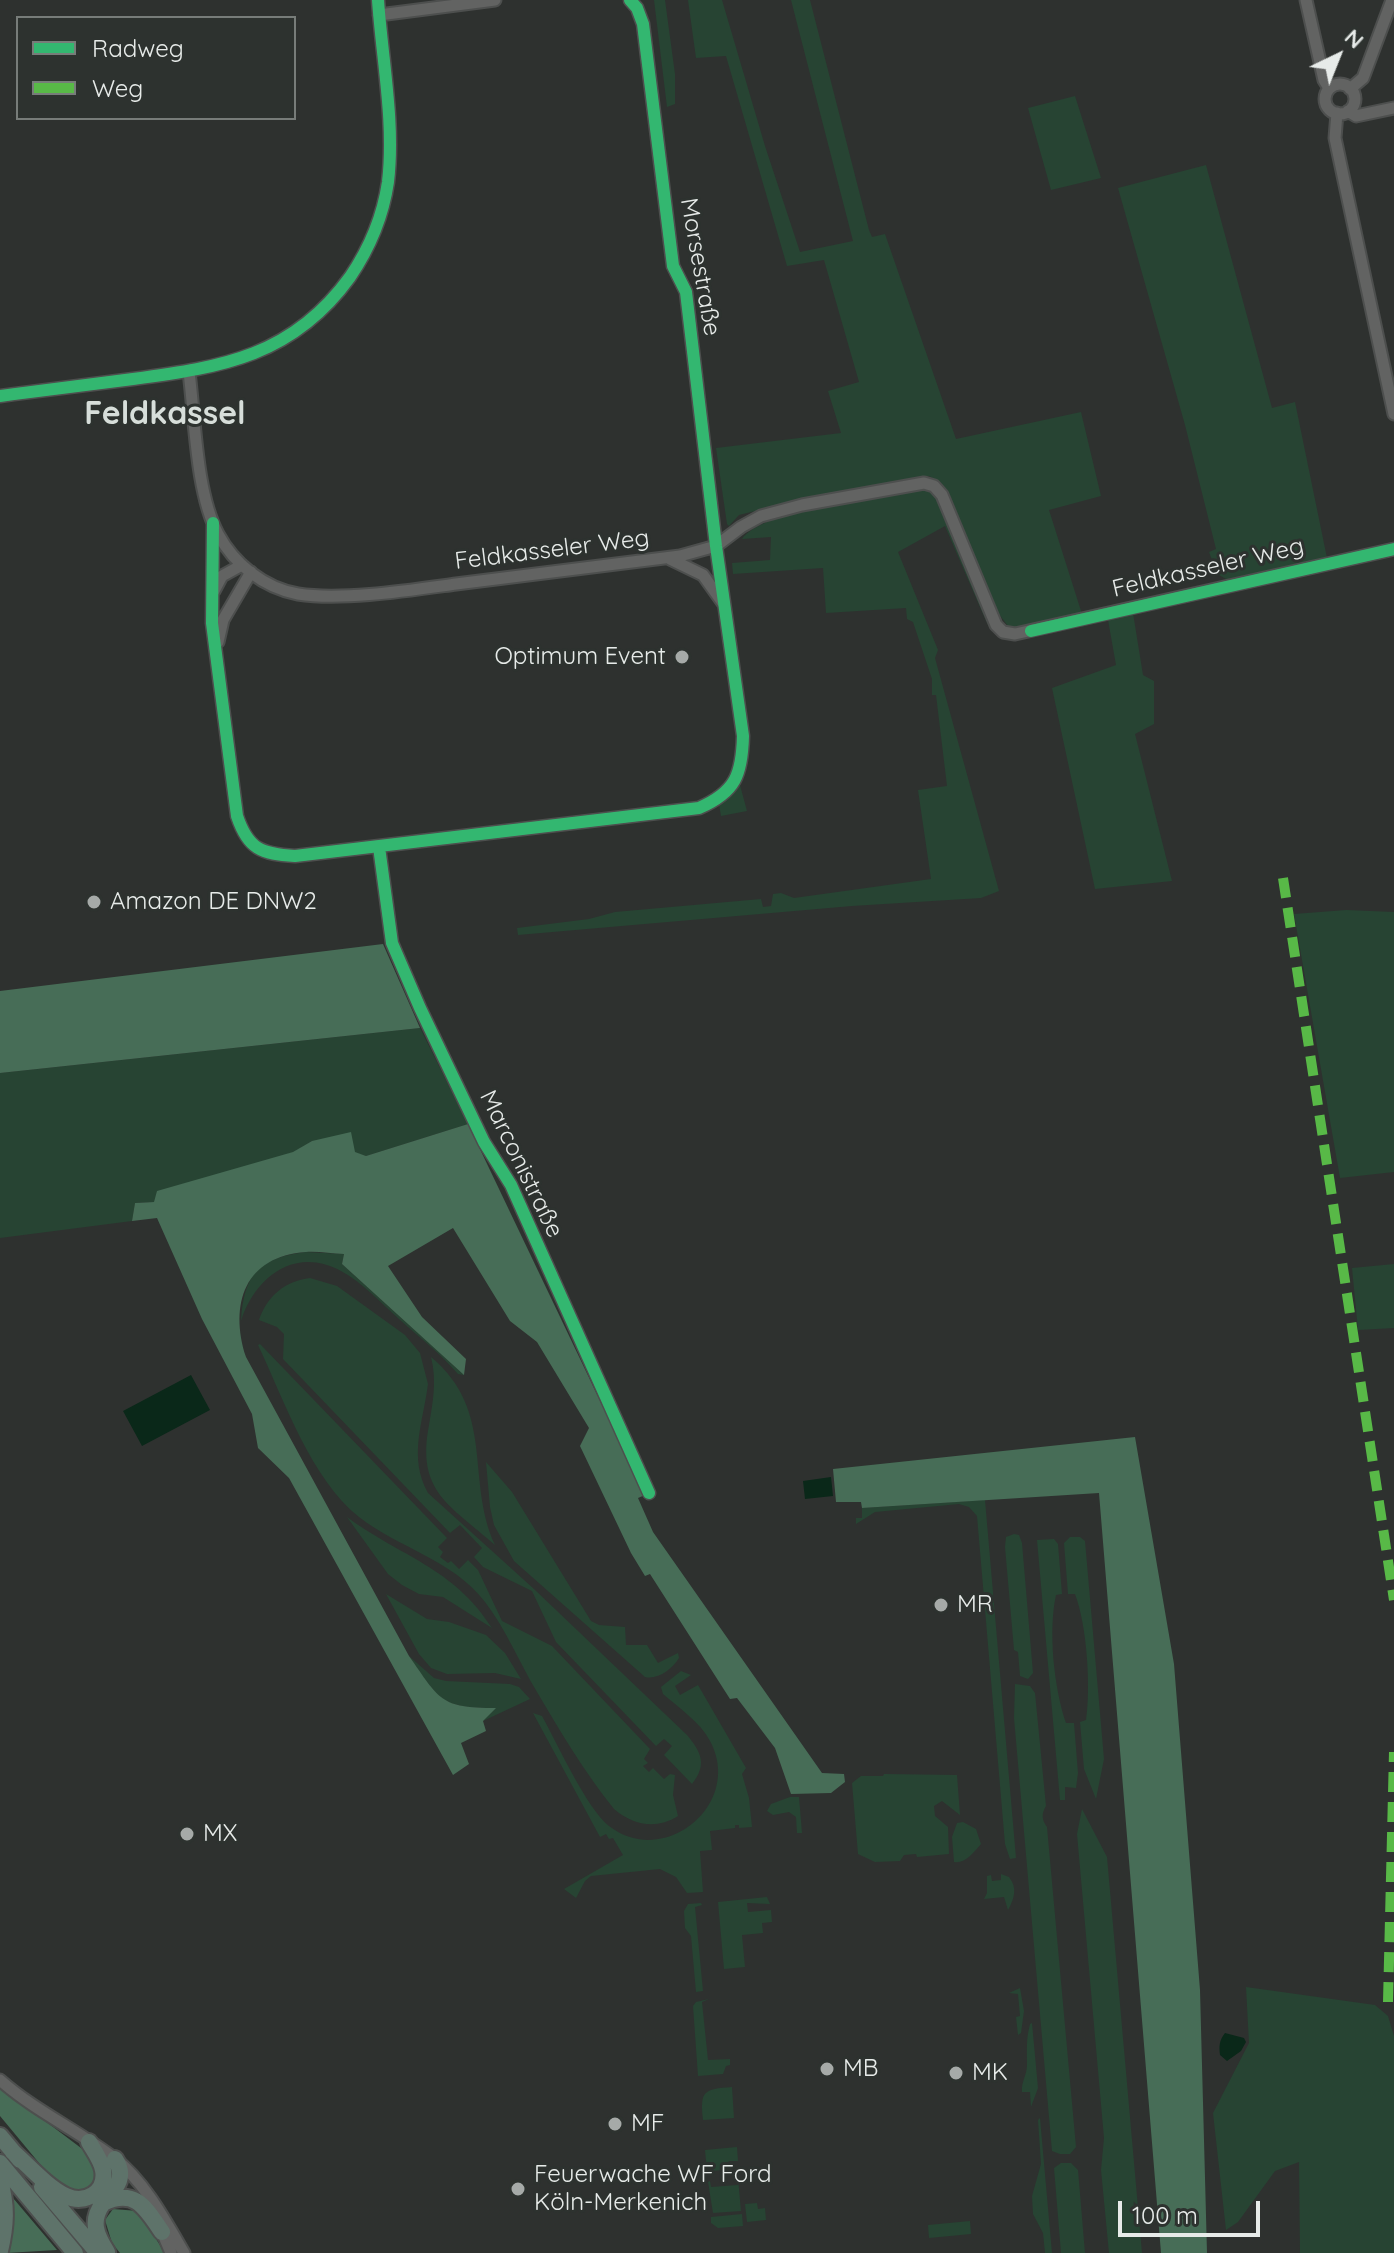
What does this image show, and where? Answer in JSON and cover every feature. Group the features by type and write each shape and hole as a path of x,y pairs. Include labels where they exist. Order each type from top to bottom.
{"highway":[{"path":"0,2136 6,2158 75,2253"},
{"path":"6,2158 65,2196 85,2199 98,2190 104,2180 101,2163 89,2142"},
{"path":"6,2158 98,2253"},
{"path":"108,2253 95,2227 95,2218 121,2178 120,2165 115,2159"},
{"path":"0,2181 6,2201 7,2223 0,2251"},
{"path":"103,2203 120,2197 131,2198 143,2206 162,2232"}],"street":[{"path":"0,396 189,372 267,349 313,318 339,292 367,249 388,182 389,141 378,0"},
{"path":"379,15 495,0"},
{"name":"Morsestraße","path":"630,0 643,24 673,266 686,292 716,546"},
{"path":"1306,0 1324,80 1329,88"},
{"path":"1350,89 1363,78 1392,0"},
{"path":"1394,108 1356,116 1343,112 1327,105 1325,96 1329,88 1342,84 1350,89 1354,103 1343,112 1335,138 1394,414"},
{"name":"Feldkasseler Weg","path":"189,372 207,508 218,533 246,569 283,590 300,594 409,590 666,558 716,546 761,516 911,484 934,486 942,495 989,614 1003,632 1015,634 1394,549"},
{"path":"213,523 215,655 237,816 244,836 252,844 263,851 295,856 699,808 720,799 734,784 743,763 743,736 716,546"},
{"path":"666,558 703,575 726,607"},
{"path":"213,593 222,576 246,569"},
{"path":"215,655 223,620 246,569"},
{"name":"Marconistraße","path":"379,847 392,943 484,1142 511,1185 649,1493"},
{"path":"0,2080 36,2108 115,2159 150,2200 184,2253"},
{"path":"150,2200 171,2253"}],"shaded area":[{"path":"654,0 665,0 675,74 675,104 667,107"},
{"path":"688,0 722,0 800,252 853,241 791,0 810,0 869,230 872,237 885,234 956,439 1081,412 1101,496 1049,510 1082,614 1020,628 1008,626 995,609 949,493 941,483 929,476 751,512 739,515 729,526 727,524 716,448 841,433 828,391 859,382 824,260 787,266 726,56 696,58"},
{"path":"1075,96 1101,178 1051,190 1028,108"},
{"path":"1206,165 1272,408 1295,402 1327,558 1228,580 1217,574 1209,552 1216,549 1185,425 1118,188"},
{"path":"914,489 927,490 937,496 989,628 945,526 898,552 938,650 935,658 999,891 981,898 518,935 517,928 589,919 615,912 761,899 763,907 771,906 773,894 781,893 794,898 931,879 918,790 947,786 936,695 932,695 932,679 913,622 907,619 906,608 826,613 823,568 733,574 732,563 770,560 771,537 742,539 772,520 849,500"},
{"path":"1133,613 1143,675 1154,681 1154,724 1135,734 1172,881 1095,889 1052,688 1116,665 1108,620"},
{"path":"740,785 747,811 721,816 719,804"},
{"path":"1346,910 1394,912 1394,1172 1340,1178 1294,914"},
{"path":"383,944 420,1028 0,1073 0,991"},
{"path":"420,1028 468,1124 366,1156 312,1141 294,1152 155,1202 135,1203 132,1221 0,1238 0,1073"},
{"path":"468,1124 645,1495 638,1498 653,1532 822,1773 844,1774 845,1782 831,1793 791,1794 775,1748 737,1698 730,1699 650,1574 645,1576 580,1446 589,1428 537,1342 510,1321 453,1228 388,1266 422,1317 466,1359 464,1375 342,1264 344,1254 306,1252 285,1255 268,1263 247,1286 241,1302 240,1319 246,1357 409,1656 435,1692 443,1698 463,1706 496,1708 483,1721 486,1731 461,1743 469,1764 453,1775 289,1478 258,1448 252,1414 202,1319 157,1218 132,1221 135,1203 154,1202 157,1191 293,1152 312,1141 351,1132 355,1152 366,1156"},
{"path":"306,1252 344,1254 342,1264 464,1375 458,1374 357,1281 324,1264 293,1264 279,1270 256,1291 241,1321 246,1291 257,1271 276,1259"},
{"path":"1394,1264 1394,1328 1358,1330 1352,1268"},
{"path":"310,1278 337,1286 405,1335 420,1353 428,1384 418,1453 422,1480 428,1493 687,1735 701,1759 700,1771 692,1784 664,1755 672,1746 664,1739 656,1746 556,1642 532,1591 483,1567 474,1557 482,1548 460,1525 450,1533 283,1359 284,1334 277,1327 259,1320 278,1291 293,1282"},
{"path":"260,1344 447,1538 438,1547 443,1552 440,1557 448,1563 451,1561 459,1569 468,1560 478,1570 502,1621 552,1646 650,1749 644,1759 648,1763 643,1766 649,1772 653,1768 664,1779 670,1774 675,1775 673,1795 678,1816 661,1823 645,1824 629,1819 614,1809 564,1737 499,1623 472,1587 359,1517 327,1482 300,1437"},
{"path":"431,1357 451,1378 464,1400 472,1423 481,1495 495,1545 451,1507 432,1482 426,1448 434,1391"},
{"path":"191,1375 210,1410 142,1446 123,1411"},
{"path":"1135,1437 1174,1664 1200,1990 1207,2253 1161,2253 1099,1493 862,1508 861,1502 836,1502 833,1469"},
{"path":"486,1462 512,1492 591,1621 599,1625 625,1627 626,1645 647,1645 658,1663 678,1653 679,1658 669,1670 655,1677 645,1677 514,1561 494,1525"},
{"path":"831,1477 833,1496 805,1499 803,1481"},
{"path":"985,1500 1016,1858 1010,1859 1005,1844 977,1516 969,1507 959,1504 875,1512 856,1524 856,1518 862,1518 862,1508"},
{"path":"347,1517 443,1577 477,1607 492,1628 443,1597 419,1594 402,1585 388,1574"},
{"path":"1019,1535 1022,1543 1033,1673 1028,1679 1020,1676 1018,1652 1014,1650 1005,1547 1006,1537"},
{"path":"1070,1537 1080,1537 1085,1541 1104,1759 1096,1799 1084,1769 1080,1722 1086,1720 1087,1657 1079,1607 1075,1594 1068,1594 1064,1543"},
{"path":"1054,1539 1058,1544 1062,1594 1056,1595 1052,1625 1054,1659 1066,1723 1074,1723 1078,1773 1076,1788 1065,1787 1065,1800 1060,1800 1037,1540"},
{"path":"386,1594 427,1619 449,1622 486,1635 505,1653 521,1679 495,1673 447,1674 431,1668 419,1654"},
{"path":"409,1656 434,1678 510,1684 519,1687 530,1699 483,1721 495,1708 462,1706 442,1698"},
{"path":"681,1671 691,1675 675,1686 680,1695 698,1685 746,1768 742,1774 749,1798 752,1827 739,1828 735,1825 735,1828 710,1831 712,1850 700,1851 703,1892 687,1893 676,1877 660,1869 591,1876 576,1898 564,1889 623,1855 613,1838 609,1839 606,1834 600,1837 533,1713 542,1716 582,1791 609,1826 631,1837 653,1840 674,1835 693,1823 707,1807 716,1787 718,1765 706,1734 663,1694 661,1687"},
{"path":"1015,1684 1030,1686 1035,1693 1046,1806 1043,1817 1047,1827 1076,2147 1070,2154 1052,2151 1014,1718"},
{"path":"957,1775 960,1815 942,1801 934,1806 935,1816 948,1827 949,1854 904,1855 900,1861 875,1862 858,1854 852,1783 861,1776"},
{"path":"799,1797 802,1833 797,1833 796,1817 789,1812 773,1815 767,1811 771,1804"},
{"path":"1082,1809 1107,1857 1142,2253 1109,2253 1101,2170 1104,2138 1077,1834"},
{"path":"963,1822 976,1829 981,1844 966,1859 954,1862 952,1837 957,1823"},
{"path":"1001,1874 1009,1877 1014,1889 1008,1910 1004,1897 984,1899 987,1876 991,1875 992,1881 1001,1880"},
{"path":"767,1897 770,1904 747,1903 748,1912 771,1910 772,1922 762,1923 763,1933 742,1935 745,1967 724,1969 718,1902"},
{"path":"701,1903 695,1907 703,1991 696,1992 691,1936 685,1928 684,1911 688,1904"},
{"path":"1246,1987 1375,2005 1388,2016 1394,2036 1394,2253 1300,2253 1299,2162 1275,2171 1238,2222 1226,2230 1213,2113 1249,2043"},
{"path":"1020,1988 1024,2011 1021,2033 1018,2035 1018,1994 1009,1993"},
{"path":"709,1999 702,2002 708,2060 730,2059 730,2065 726,2066 723,2074 698,2076 693,2006 696,2002"},
{"path":"1032,2023 1038,2088 1031,2107 1030,2092 1022,2092 1022,2088"},
{"path":"1225,2033 1244,2038 1246,2042 1241,2051 1227,2061 1220,2055"},
{"path":"0,2087 89,2154 99,2171 92,2189 72,2193 49,2175 0,2116"},
{"path":"732,2087 734,2118 703,2120 702,2103 706,2093"},
{"path":"1040,2118 1052,2253 1045,2253 1043,2233 1033,2214 1032,2196 1041,2164"},
{"path":"737,2147 738,2161 729,2161 725,2170 707,2171 705,2150"},
{"path":"1061,2163 1071,2163 1078,2170 1085,2253 1061,2253 1054,2168"},
{"path":"738,2178 741,2211 713,2213 708,2182 711,2187 738,2185"},
{"path":"13,2198 57,2250 6,2253 13,2226"},
{"path":"757,2203 758,2209 765,2208 766,2220 747,2222 745,2204"},
{"path":"113,2209 138,2211 165,2253 120,2253 112,2243 105,2220"},
{"path":"742,2214 743,2226 718,2228 711,2223 711,2217"},
{"path":"970,2221 971,2234 929,2238 928,2225"}],"marked path":[{"path":"1283,878 1394,1600"},
{"path":"1388,2002 1394,1752"}],"cycle path":[{"path":"0,396 166,374 226,362 280,341 305,325 328,304 350,277 369,244 383,207 388,182 389,114 378,0"},
{"path":"213,523 212,623 237,816 246,836 257,848 273,854 295,856 699,808 729,788 741,761 743,736 716,546 686,292 673,266 643,24 630,0"},
{"path":"1031,631 1394,549"},
{"path":"379,847 392,943 484,1142 511,1185 649,1493"}],"place":[{"name":"Optimum Event","path":"682,657"},
{"name":"Amazon DE DNW2","path":"94,902"},
{"name":"MR","path":"941,1605"},
{"name":"MX","path":"187,1834"},
{"name":"MB","path":"827,2069"},
{"name":"MK","path":"956,2073"},
{"name":"MF","path":"615,2124"},
{"name":"Feuerwache WF Ford Köln-Merkenich","path":"518,2189"}],"district":[{"name":"Feldkassel","path":"165,414"}]}
